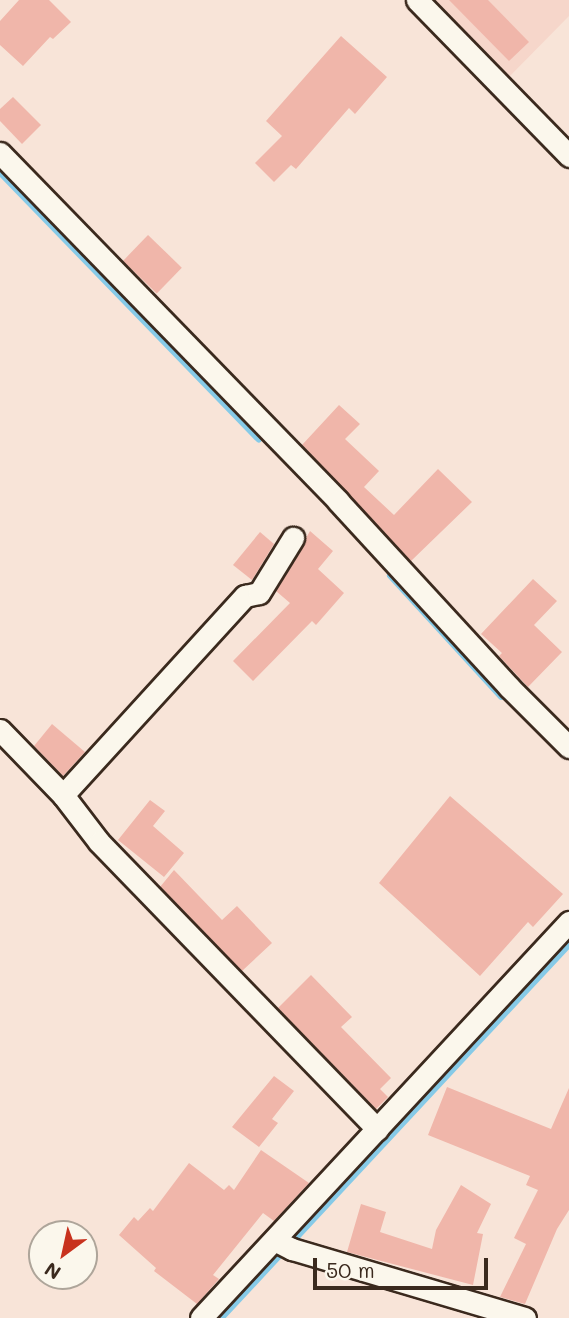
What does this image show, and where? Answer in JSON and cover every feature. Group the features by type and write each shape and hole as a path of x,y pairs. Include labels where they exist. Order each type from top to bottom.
{"street":[{"path":"417,0 569,156"},
{"path":"0,153 328,491 509,688 569,747"},
{"path":"63,795 246,596 259,593 293,538"},
{"path":"0,730 63,795 99,842 377,1129"},
{"path":"201,1318 283,1244 377,1129 569,922"},
{"path":"283,1244 525,1318"}],"shaded area":[{"path":"426,0 569,0 569,16 505,81"}],"building":[{"path":"19,0 49,0 71,22 53,39 50,37 23,66 0,45 0,21"},
{"path":"449,0 488,0 529,42 509,61"},
{"path":"341,36 387,77 355,114 349,108 296,169 291,165 274,182 255,163 282,136 266,121"},
{"path":"13,97 41,125 22,144 0,121 0,109"},
{"path":"148,235 182,268 157,294 123,261"},
{"path":"339,405 360,424 345,439 379,471 364,487 394,515 438,469 472,502 411,561 302,445"},
{"path":"310,531 333,551 318,569 344,593 316,625 312,621 253,681 233,661 290,603 276,591"},
{"path":"260,532 274,544 252,580 233,565"},
{"path":"533,579 557,601 534,625 562,652 528,687 499,656 502,653 481,634"},
{"path":"52,724 85,752 63,776 34,746"},
{"path":"450,796 563,894 533,927 528,922 480,976 379,883"},
{"path":"150,800 165,811 153,826 184,853 164,877 118,840"},
{"path":"174,870 222,920 237,906 272,943 242,971 160,887"},
{"path":"311,975 352,1017 341,1027 391,1078 380,1089 388,1097 376,1109 278,1008"},
{"path":"274,1076 294,1091 272,1119 278,1123 259,1147 232,1127"},
{"path":"447,1087 551,1129 569,1088 569,1210 557,1229 525,1304 500,1297 526,1244 514,1238 538,1190 526,1185 530,1176 428,1135"},
{"path":"261,1150 309,1183 274,1221 263,1213 213,1275 219,1279 197,1304 154,1271 156,1268 119,1235 134,1217 138,1221 150,1208 153,1211 189,1163 224,1190 229,1185 234,1190"},
{"path":"461,1185 491,1204 477,1233 483,1234 473,1285 347,1252 361,1204 386,1212 380,1232 432,1249 436,1230"}],"waterway":[{"path":"0,172 258,438"},
{"path":"390,575 501,696"},
{"path":"220,1318 569,943"}]}
